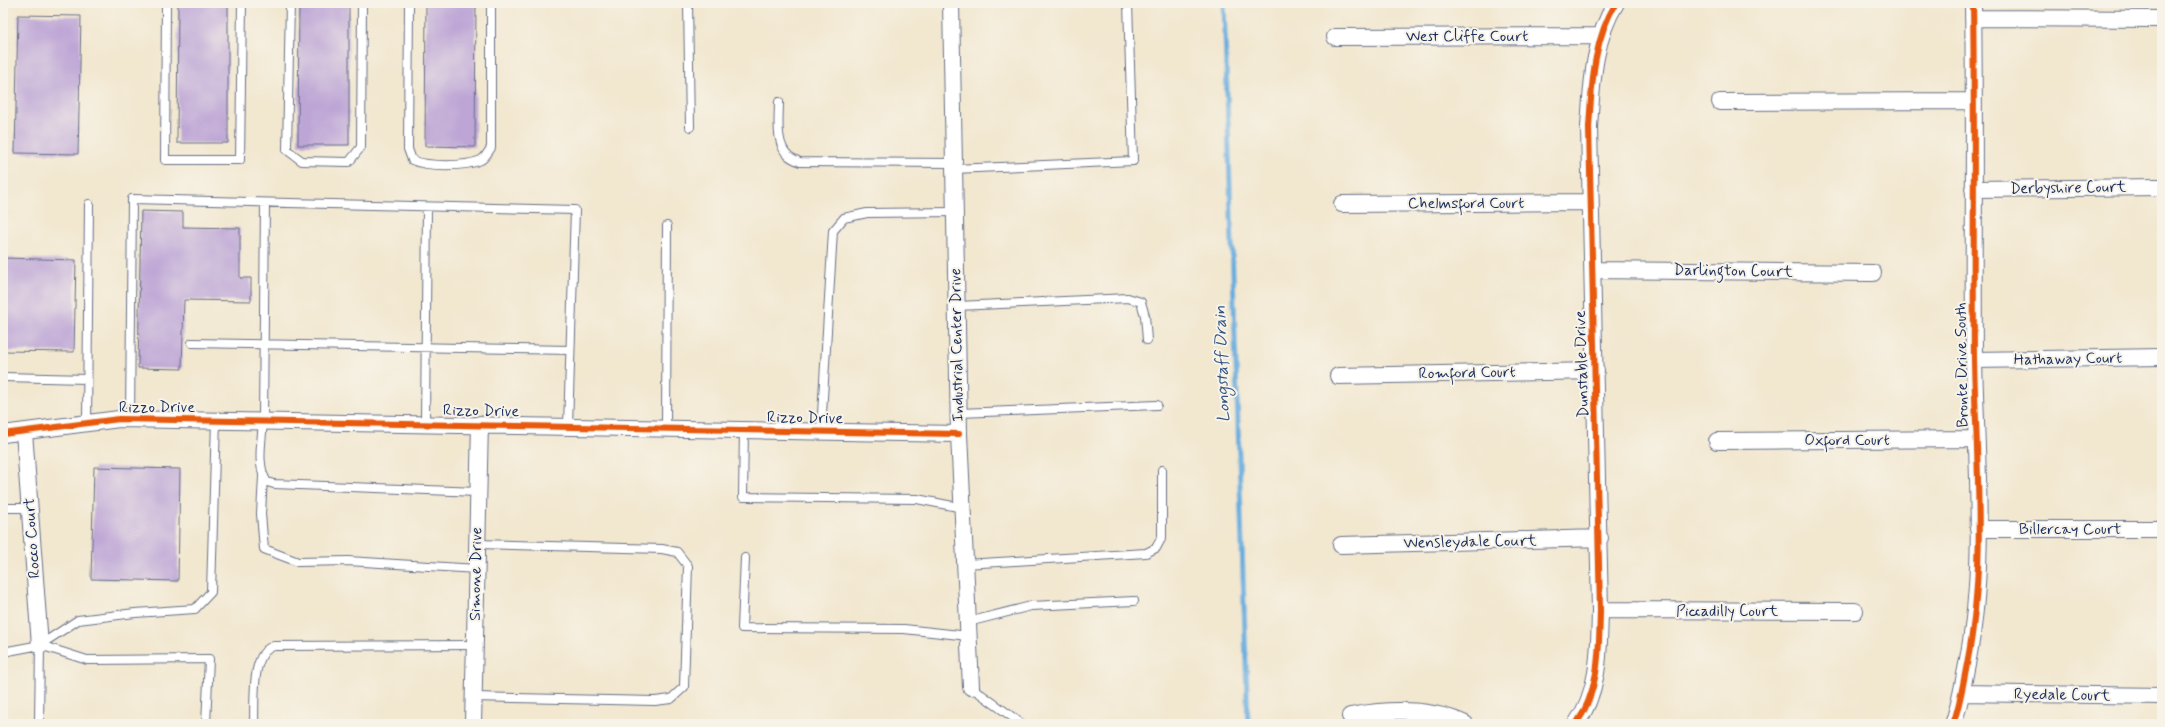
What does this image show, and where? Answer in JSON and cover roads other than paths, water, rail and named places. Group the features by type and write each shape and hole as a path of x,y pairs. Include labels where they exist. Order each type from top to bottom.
{"street":[{"name":"Industrial Center Drive","path":"950,3 959,434 971,687"},
{"name":"Dunstable Drive","path":"1576,724 1588,701 1594,680 1598,658 1600,610 1596,370 1589,202 1589,127 1592,82 1600,36 1616,3"},
{"path":"1973,11 2162,19"},
{"name":"Bronte Drive South","path":"1953,724 1962,693 1972,639 1976,605 1978,529 1974,360 1973,11"},
{"name":"West Cliffe Court","path":"1335,37 1600,36"},
{"path":"1720,102 1973,101"},
{"name":"Derbyshire Court","path":"1974,189 2162,187"},
{"name":"Chelmsford Court","path":"1342,204 1589,202"},
{"name":"Darlington Court","path":"1593,270 1873,273"},
{"name":"Hathaway Court","path":"1974,360 2162,357"},
{"name":"Romford Court","path":"1338,376 1596,370"},
{"name":"Rizzo Drive","path":"3,434 130,419 425,423 959,434"},
{"name":"Simone Drive","path":"473,724 480,424"},
{"name":"Rocco Court","path":"24,432 40,645"},
{"name":"Oxford Court","path":"1717,441 1976,439"},
{"name":"Billercay Court","path":"1978,529 2162,529"},
{"name":"Wensleydale Court","path":"1341,545 1600,538"},
{"name":"Piccadilly Court","path":"1600,610 1855,611"},
{"name":"Ryedale Court","path":"1962,693 2162,696"},
{"path":"1350,716 1390,710 1432,714 1465,724"}],"lane":[{"path":"166,3 165,160 240,160 242,3"},
{"path":"290,3 287,150 302,161 349,162 361,147 362,3"},
{"path":"409,3 408,148 412,160 421,164 464,165 483,160 491,148 491,3"},
{"path":"688,3 690,126"},
{"path":"778,102 780,136 783,149 789,156 800,162 954,166 1133,161 1128,3"},
{"path":"130,419 132,199 575,210 568,426"},
{"path":"265,202 264,421 261,452 263,476 261,514 264,549 298,562 348,561 477,569"},
{"path":"87,423 89,204"},
{"path":"425,423 427,207"},
{"path":"821,431 833,231 844,218 867,213 955,212"},
{"path":"666,428 667,226"},
{"path":"957,306 1128,298 1141,302 1145,316 1147,340"},
{"path":"192,343 264,346 570,350"},
{"path":"3,377 87,379"},
{"path":"959,413 1157,405"},
{"path":"3,652 40,645 78,620 135,613 195,609 211,592 216,420"},
{"path":"744,430 743,497 917,499 963,508"},
{"path":"965,564 1146,553 1156,548 1162,537 1162,470"},
{"path":"263,476 267,482 274,484 478,492"},
{"path":"3,508 30,508"},
{"path":"474,698 655,701 671,699 684,687 688,566 677,552 662,549 477,544"},
{"path":"744,558 742,628 968,629 1031,606 1134,601"},
{"path":"39,724 40,645"},
{"path":"40,645 87,660 209,659 206,724"},
{"path":"254,724 257,669 262,652 267,647 475,645"},
{"path":"971,687 1022,724"}],"waterway":[{"name":"Longstaff Drain","path":"1224,3 1248,724"}]}
